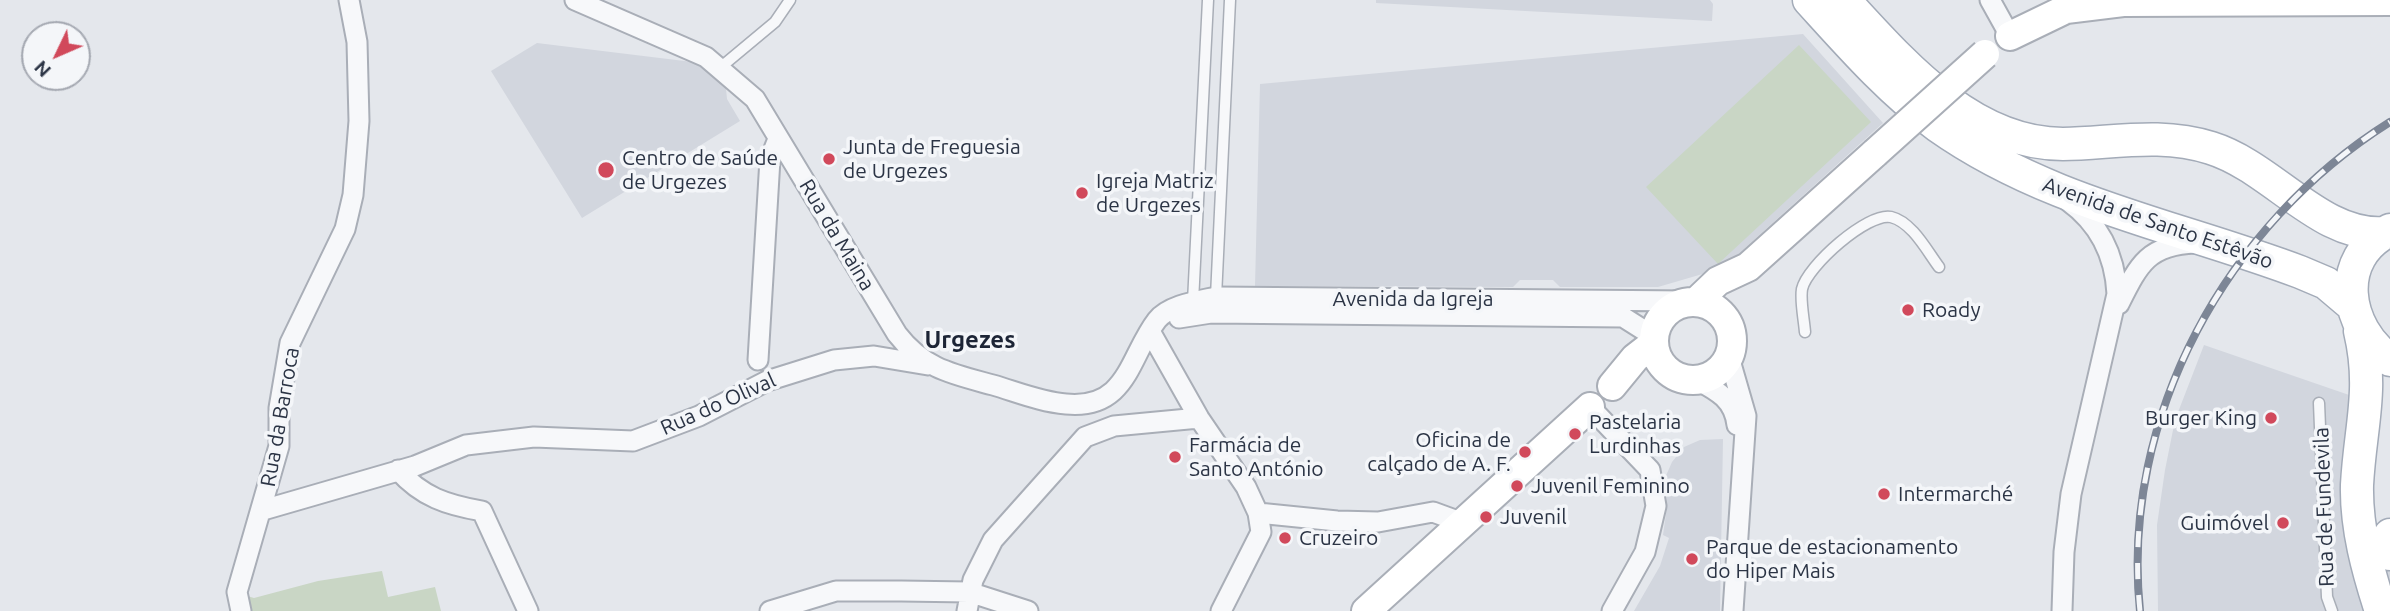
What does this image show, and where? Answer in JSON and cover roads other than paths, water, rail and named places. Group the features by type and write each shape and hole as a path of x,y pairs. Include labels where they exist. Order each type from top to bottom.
{"main road":[{"name":"Avenida de Santo Estêvão","path":"1809,0 1899,94 1937,125 2007,168 2047,187 2301,272 2326,284 2356,318 2374,348 2390,360"},
{"name":"Avenida de Santo Estêvão","path":"1844,0 1927,84 1984,125 2004,135 2064,144 2141,137 2169,139 2213,148 2257,170 2327,220 2363,234 2387,232"},
{"path":"2010,36 2066,9 2123,2 2390,1"},
{"path":"1657,349 1665,312 1693,301 1718,281 1748,268 1985,54"},
{"path":"2381,611 2369,574 2358,514 2360,453 2368,395 2368,362 2356,318 2352,284 2358,264 2368,247 2387,232"},
{"path":"1726,319 1748,268"},
{"path":"1657,349 1685,380 1711,376 1729,357 1732,344 1726,319 1718,310 1693,301"},
{"path":"1612,386 1635,358 1657,349"},
{"path":"1366,611 1590,407"},
{"path":"2390,535 2390,554"}],"street":[{"name":"Rua da Barroca","path":"241,611 237,592 279,446 279,408 290,343 345,229 353,195 359,121 357,42 349,0"},
{"name":"Rua da Maina","path":"575,0 706,57 721,67 755,99 897,334 928,365 1035,398 1080,404 1102,398 1115,390"},
{"path":"1990,0 2010,36"},
{"path":"758,360 770,159 778,139"},
{"path":"2047,187 2089,219 2105,240 2115,267 2115,311"},
{"path":"2063,611 2064,552 2071,494 2082,435 2115,311 2139,265 2152,253 2166,246 2208,242"},
{"name":"Avenida da Igreja","path":"1115,390 1131,372 1157,319 1194,302 1216,297 1693,301"},
{"name":"Avenida da Igreja","path":"1151,333 1183,317 1211,313 1623,317 1657,349"},
{"path":"1151,333 1199,418 1246,487 1258,513 1261,532 1221,611"},
{"path":"874,356 897,334"},
{"name":"Rua do Olival","path":"262,510 398,470 466,445 534,437 633,441 699,416 767,381 834,360 874,356 928,365"},
{"path":"1729,357 1746,416 1733,611"},
{"path":"1698,380 1720,392 1730,404 1736,417 1742,461"},
{"path":"1080,404 1085,437"},
{"path":"1590,407 1650,470 1656,506 1645,552 1612,611"},
{"path":"968,601 993,540 1085,437 1114,426 1199,418"},
{"path":"398,470 414,488 447,505 482,511 528,611"},
{"path":"1258,513 1337,522 1378,522 1433,512 1463,523"},
{"path":"770,611 836,592 968,601 1028,611"}],"lane":[{"path":"721,67 775,22 790,0"},
{"path":"1194,302 1209,0"},
{"path":"1216,297 1230,0"},
{"path":"1805,332 1802,288 1814,268 1858,228 1878,217 1893,218 1906,225 1939,267"},
{"name":"Rua de Fundevila","path":"2319,403 2327,597 2332,611"}],"railway":[{"path":"2140,611 2138,538 2148,467 2167,398 2196,332 2234,270 2279,214 2332,164 2390,122"}],"place":[{"name":"Junta de Freguesia de Urgezes","path":"829,159"},
{"name":"Centro de Saúde de Urgezes","path":"606,170"},
{"name":"Igreja Matriz de Urgezes","path":"1082,193"},
{"name":"Roady","path":"1908,310"},
{"name":"Burger King","path":"2271,418"},
{"name":"Pastelaria Lurdinhas","path":"1575,434"},
{"name":"Oficina de calçado de A. F.","path":"1525,452"},
{"name":"Farmácia de Santo António","path":"1175,457"},
{"name":"Juvenil Feminino","path":"1517,486"},
{"name":"Intermarché","path":"1884,494"},
{"name":"Juvenil","path":"1486,517"},
{"name":"Guimóvel","path":"2283,523"},
{"name":"Cruzeiro","path":"1285,538"},
{"name":"Parque de estacionamento do Hiper Mais","path":"1692,559"}],"district":[{"name":"Urgezes","path":"970,340"}]}
